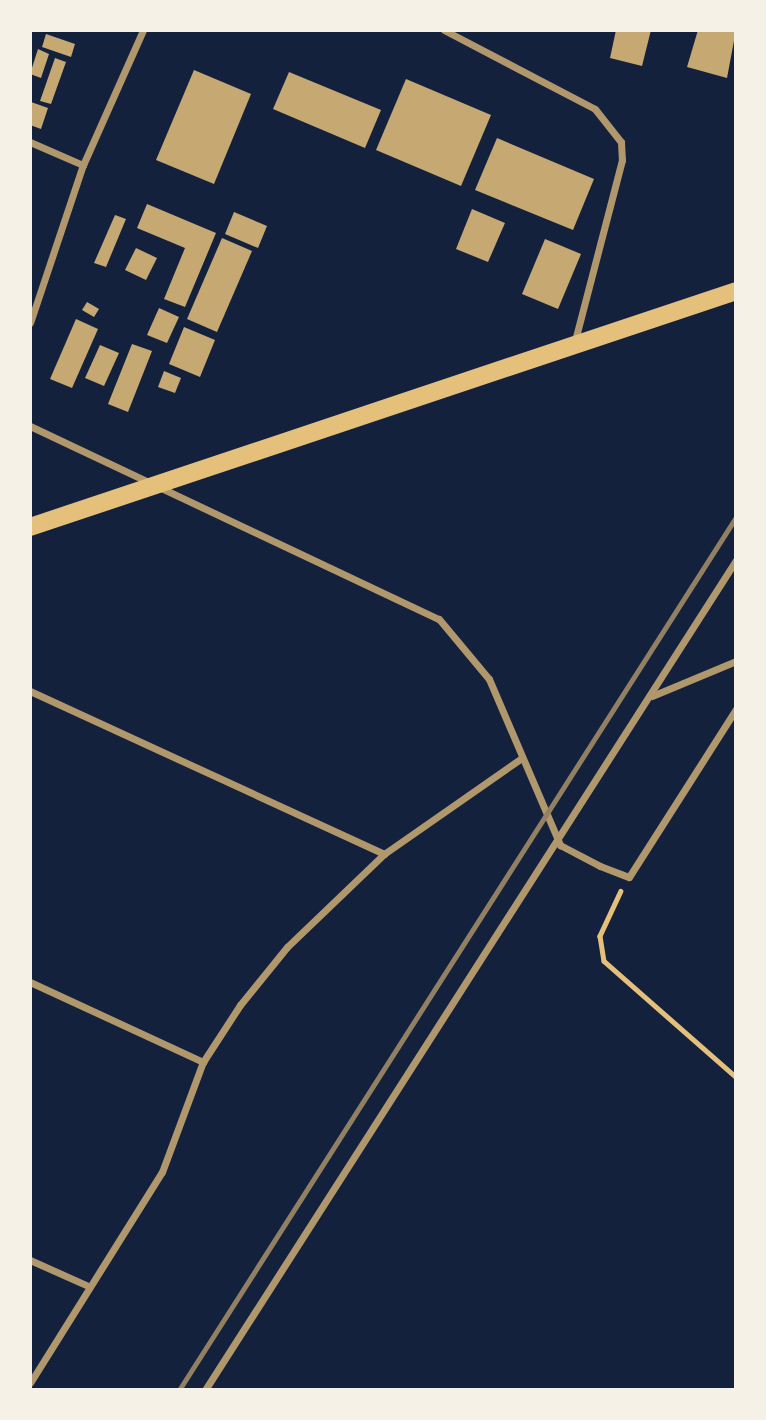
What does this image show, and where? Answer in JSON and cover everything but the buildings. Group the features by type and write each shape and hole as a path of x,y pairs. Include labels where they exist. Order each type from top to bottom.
{"main road":[{"path":"30,527 736,291"}],"street":[{"path":"30,323 83,165 143,30"},
{"path":"444,30 584,102 611,123 621,142 622,160 574,344"},
{"path":"30,142 83,165"},
{"path":"30,426 162,484 439,619 489,679 520,759 560,845 629,877 736,709"},
{"path":"205,1390 560,845 736,559"},
{"path":"651,697 736,661"},
{"path":"30,691 384,854"},
{"path":"30,1383 86,1285 162,1172 203,1062 287,947 384,854 520,759"},
{"path":"30,982 203,1062"},
{"path":"30,1260 86,1285"}],"path":[{"path":"629,877 600,936 604,961 736,1077"}],"railway":[{"path":"179,1390 736,517"}]}
